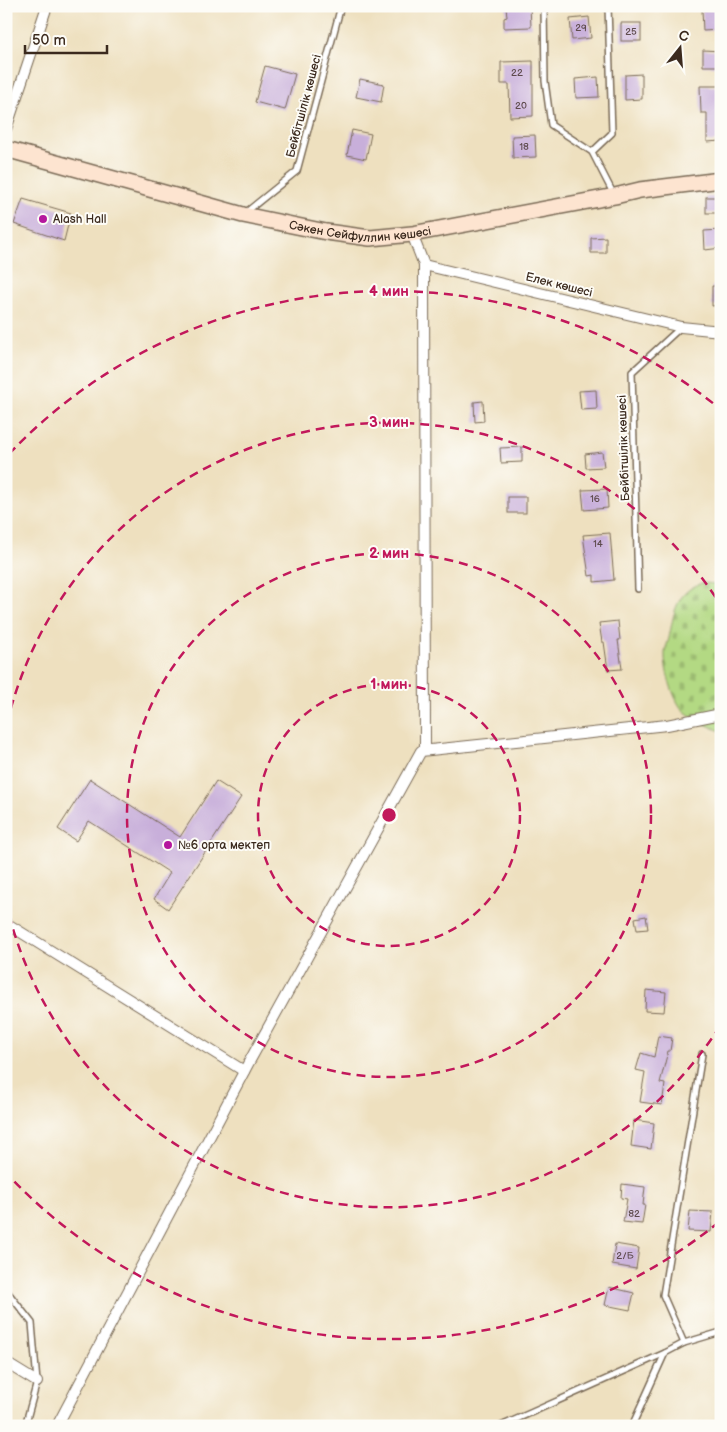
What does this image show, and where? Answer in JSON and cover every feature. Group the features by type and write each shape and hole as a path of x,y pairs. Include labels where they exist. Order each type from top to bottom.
{"street":[{"path":"6,129 47,6"},
{"name":"Сәкен Сейфуллин көшесі","path":"6,149 243,215 326,232 370,238 412,234 640,190 721,180"},
{"path":"412,234 424,265 425,750"},
{"name":"Елек көшесі","path":"424,265 681,327 721,331"},
{"path":"57,1426 244,1071 421,751 667,724 721,714"},
{"path":"6,923 244,1071"},
{"path":"6,1363 37,1382"}],"lane":[{"name":"Бейбітшілік көшесі","path":"243,215 297,172 341,6"},
{"path":"544,6 545,81 551,125 592,152 615,196"},
{"path":"592,152 612,133 608,6"},
{"name":"Бейбітшілік көшесі","path":"638,589 632,372 681,327"},
{"path":"684,1343 663,1295 702,1054"},
{"path":"6,1290 32,1323 37,1382 25,1426"},
{"path":"501,1426 684,1343 721,1332"},
{"path":"632,1426 665,1353"}],"green space":[{"path":"702,583 721,584 721,731 694,718 681,708 667,674 665,659 665,651 677,605 686,592"}],"building":[{"path":"530,6 531,27 504,28 504,18 507,17 506,7"},
{"path":"721,9 721,30 703,31 702,10"},
{"path":"589,17 591,38 572,40 570,19"},
{"path":"621,23 641,23 641,41 621,41"},
{"path":"703,50 721,51 721,66 703,66"},
{"path":"533,61 533,116 510,117 509,84 501,84 501,62"},
{"path":"265,66 295,74 285,110 255,102"},
{"path":"642,74 642,99 625,100 625,75"},
{"path":"598,77 599,97 576,98 575,79"},
{"path":"360,79 384,84 381,102 356,97"},
{"path":"700,86 721,86 721,141 707,142 707,113 701,113"},
{"path":"352,130 371,134 366,159 347,155"},
{"path":"535,135 536,157 513,158 512,136"},
{"path":"706,197 721,197 721,213 706,213"},
{"name":"Alash Hall","path":"23,199 71,213 64,241 14,224"},
{"path":"721,230 721,248 705,250 704,231"},
{"path":"606,237 606,253 591,253 591,238"},
{"path":"712,286 721,286 721,305 712,306"},
{"path":"596,390 597,409 581,410 579,391"},
{"path":"483,401 484,421 475,422 474,402"},
{"path":"522,447 522,462 501,463 500,448"},
{"path":"602,452 604,467 586,468 585,454"},
{"path":"607,489 608,508 584,510 582,490"},
{"path":"508,497 526,497 526,513 508,513"},
{"path":"610,533 614,580 594,582 594,575 589,576 583,535"},
{"path":"618,621 620,640 618,640 622,669 608,670 599,623"},
{"path":"90,779 180,837 216,781 241,797 168,909 154,899 170,873 89,821 76,841 58,829"},
{"path":"646,916 648,929 637,930 635,918"},
{"path":"646,990 666,992 664,1012 645,1011"},
{"path":"658,1036 672,1038 660,1083 665,1084 662,1105 640,1102 645,1072 636,1070 641,1053 654,1057"},
{"path":"634,1120 654,1123 651,1149 631,1146"},
{"path":"622,1184 645,1187 642,1224 623,1222 627,1199 621,1198"},
{"path":"690,1211 713,1212 711,1232 688,1231"},
{"path":"615,1244 639,1248 636,1269 612,1265"},
{"path":"609,1287 634,1293 630,1310 605,1305"}],"place":[{"name":"Alash Hall","path":"43,219"},
{"name":"№6 орта мектеп","path":"168,845"}]}
